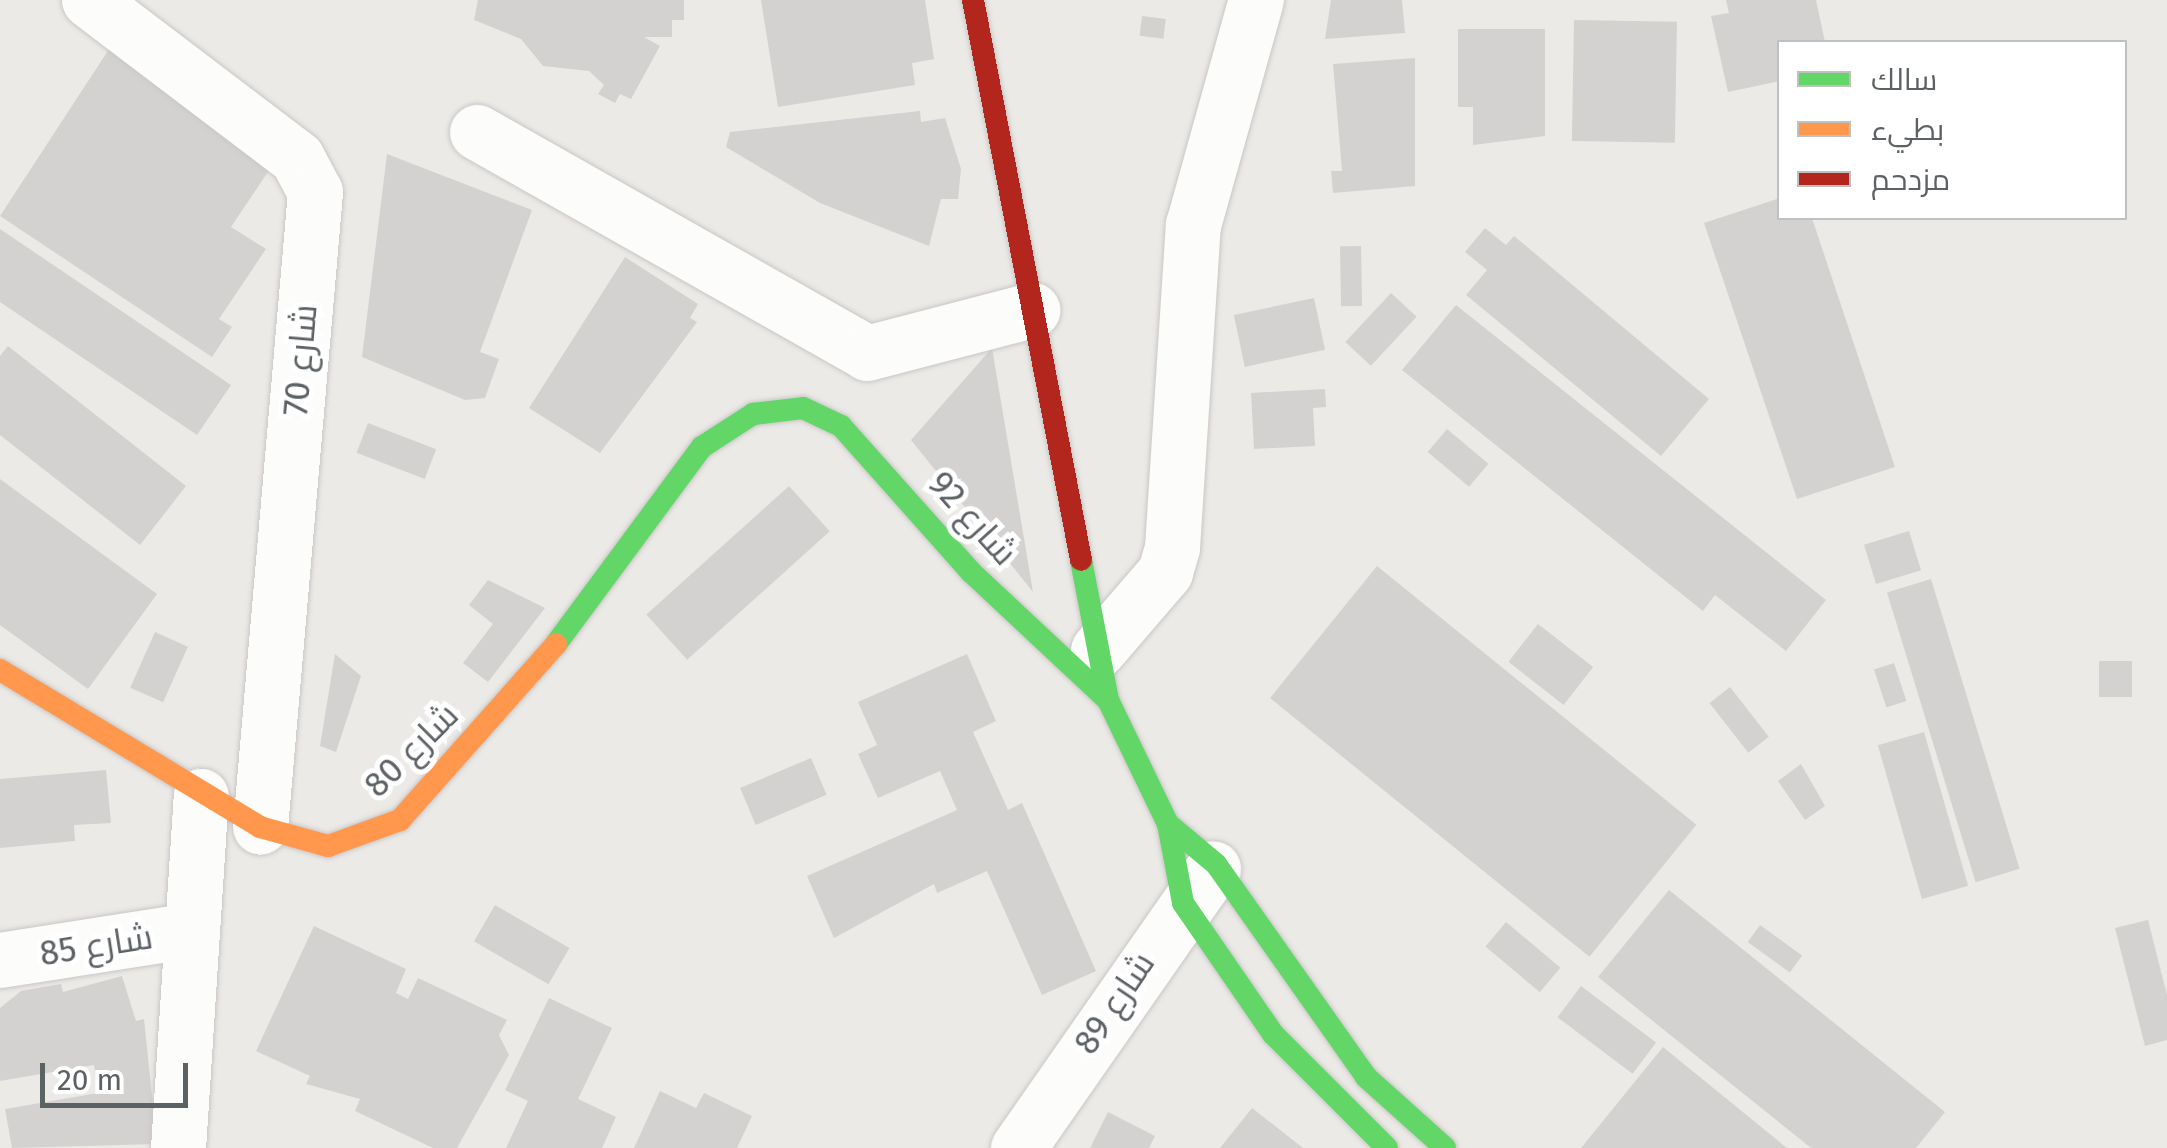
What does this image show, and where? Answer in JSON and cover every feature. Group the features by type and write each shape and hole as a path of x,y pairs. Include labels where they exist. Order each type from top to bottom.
{"street":[{"name":"شارع 70","path":"89,0 297,158 315,192 260,828"},
{"path":"973,0 1103,675 1168,824 1273,1034 1387,1148"},
{"path":"1103,675 1165,572 1172,547 1193,225 1256,0"},
{"path":"477,132 867,353 1032,310"},
{"name":"شارع 80","path":"0,670 201,796 260,828 328,846 400,820 556,646 702,447 776,408"},
{"name":"شارع 92","path":"776,408 841,426 970,572 1103,675"},
{"path":"178,1148 201,796"},
{"path":"1168,824 1200,884 1366,1077 1438,1146"},
{"name":"شارع 89","path":"1018,1148 1200,884"},
{"name":"شارع 85","path":"0,960 192,930"}],"building":[{"path":"478,0 684,0 684,20 672,20 672,37 644,37 660,46 631,99 620,94 615,103 598,94 604,85 589,71 543,66 521,39 474,20"},
{"path":"761,0 925,0 934,59 912,63 915,85 778,107"},
{"path":"1331,0 1402,0 1405,33 1325,39"},
{"path":"1726,0 1816,0 1825,40 1777,40 1777,82 1728,92 1711,16 1729,13"},
{"path":"1142,16 1166,19 1163,39 1140,36"},
{"path":"1574,20 1677,22 1675,143 1572,141"},
{"path":"1458,29 1545,29 1545,136 1473,145 1473,107 1458,107"},
{"path":"113,43 280,154 231,227 266,249 219,319 232,327 212,357 0,216"},
{"path":"1415,58 1415,186 1333,193 1331,171 1342,171 1333,64"},
{"path":"920,111 921,122 945,118 961,169 958,199 941,199 929,246 820,203 726,147 730,132"},
{"path":"387,154 532,210 480,352 499,359 485,398 465,400 362,357"},
{"path":"1777,199 1777,220 1813,220 1895,467 1797,499 1704,223"},
{"path":"1485,228 1506,245 1514,236 1709,399 1661,456 1466,295 1487,270 1465,252"},
{"path":"0,229 231,385 197,435 0,302"},
{"path":"1340,246 1361,246 1362,306 1341,306"},
{"path":"625,257 698,304 690,318 697,322 600,453 529,408"},
{"path":"1391,293 1417,317 1371,366 1345,342"},
{"path":"1314,298 1325,350 1245,367 1234,315"},
{"path":"1456,305 1826,600 1786,651 1715,595 1703,611 1402,370"},
{"path":"8,346 186,486 140,545 0,435 0,356"},
{"path":"992,348 1033,592 911,440"},
{"path":"1325,389 1326,407 1313,408 1315,446 1254,449 1251,393"},
{"path":"368,423 436,449 425,479 357,453"},
{"path":"1447,429 1488,464 1469,487 1428,452"},
{"path":"0,479 157,594 88,689 0,625"},
{"path":"789,486 830,531 687,660 646,614"},
{"path":"1909,531 1921,570 1876,584 1864,545"},
{"path":"1377,566 1696,825 1589,957 1270,698"},
{"path":"1931,579 2020,869 1976,882 1887,592"},
{"path":"488,580 545,608 488,682 463,663 493,624 469,605"},
{"path":"1538,624 1593,667 1564,705 1508,662"},
{"path":"155,632 188,647 163,702 130,688"},
{"path":"335,654 361,676 336,752 320,746"},
{"path":"967,654 996,721 973,732 1008,810 1022,803 1096,971 1042,995 987,871 937,893 934,884 834,938 807,876 957,810 940,771 878,798 858,754 877,745 858,702"},
{"path":"2099,661 2132,661 2132,697 2099,697"},
{"path":"1894,663 1906,701 1886,708 1874,669"},
{"path":"1730,687 1769,737 1748,753 1710,703"},
{"path":"1924,732 1968,886 1922,899 1878,745"},
{"path":"811,758 827,795 756,825 740,788"},
{"path":"1801,764 1825,806 1805,820 1778,781"},
{"path":"106,770 111,823 74,825 75,841 0,848 0,779"},
{"path":"1669,890 1945,1112 1916,1148 1811,1148 1598,977"},
{"path":"495,905 569,948 548,984 474,941"},
{"path":"2148,920 2167,995 2167,1040 2145,1046 2115,928"},
{"path":"1506,922 1560,968 1540,992 1485,947"},
{"path":"1760,925 1802,956 1790,973 1748,942"},
{"path":"314,926 406,969 396,993 408,999 418,978 507,1020 499,1035 509,1055 457,1148 433,1148 355,1111 360,1099 306,1084 310,1076 256,1051"},
{"path":"122,976 136,1021 144,1019 157,1144 12,1148 5,1109 98,1093 94,1065 0,1081 0,1008 21,991 61,984 63,992"},
{"path":"1581,986 1656,1043 1633,1074 1558,1017"},
{"path":"549,998 612,1028 578,1099 616,1117 602,1148 506,1148 528,1101 505,1090"},
{"path":"1663,1047 1787,1148 1581,1148"},
{"path":"660,1091 696,1108 704,1093 752,1116 737,1148 634,1148"},
{"path":"1252,1108 1303,1148 1220,1148"},
{"path":"1108,1112 1155,1136 1149,1148 1090,1148"}],"traffic: fast":[{"path":"556,644 702,447 753,414 803,408 841,426 971,572 1108,700"},
{"path":"1081,560 1108,700 1168,824 1183,903 1273,1034 1387,1148"},
{"path":"1168,824 1216,864 1366,1077 1445,1148"}],"traffic: slow":[{"path":"0,670 260,827 328,846 400,820 556,644"}],"traffic: jam":[{"path":"973,0 1081,560"}]}
